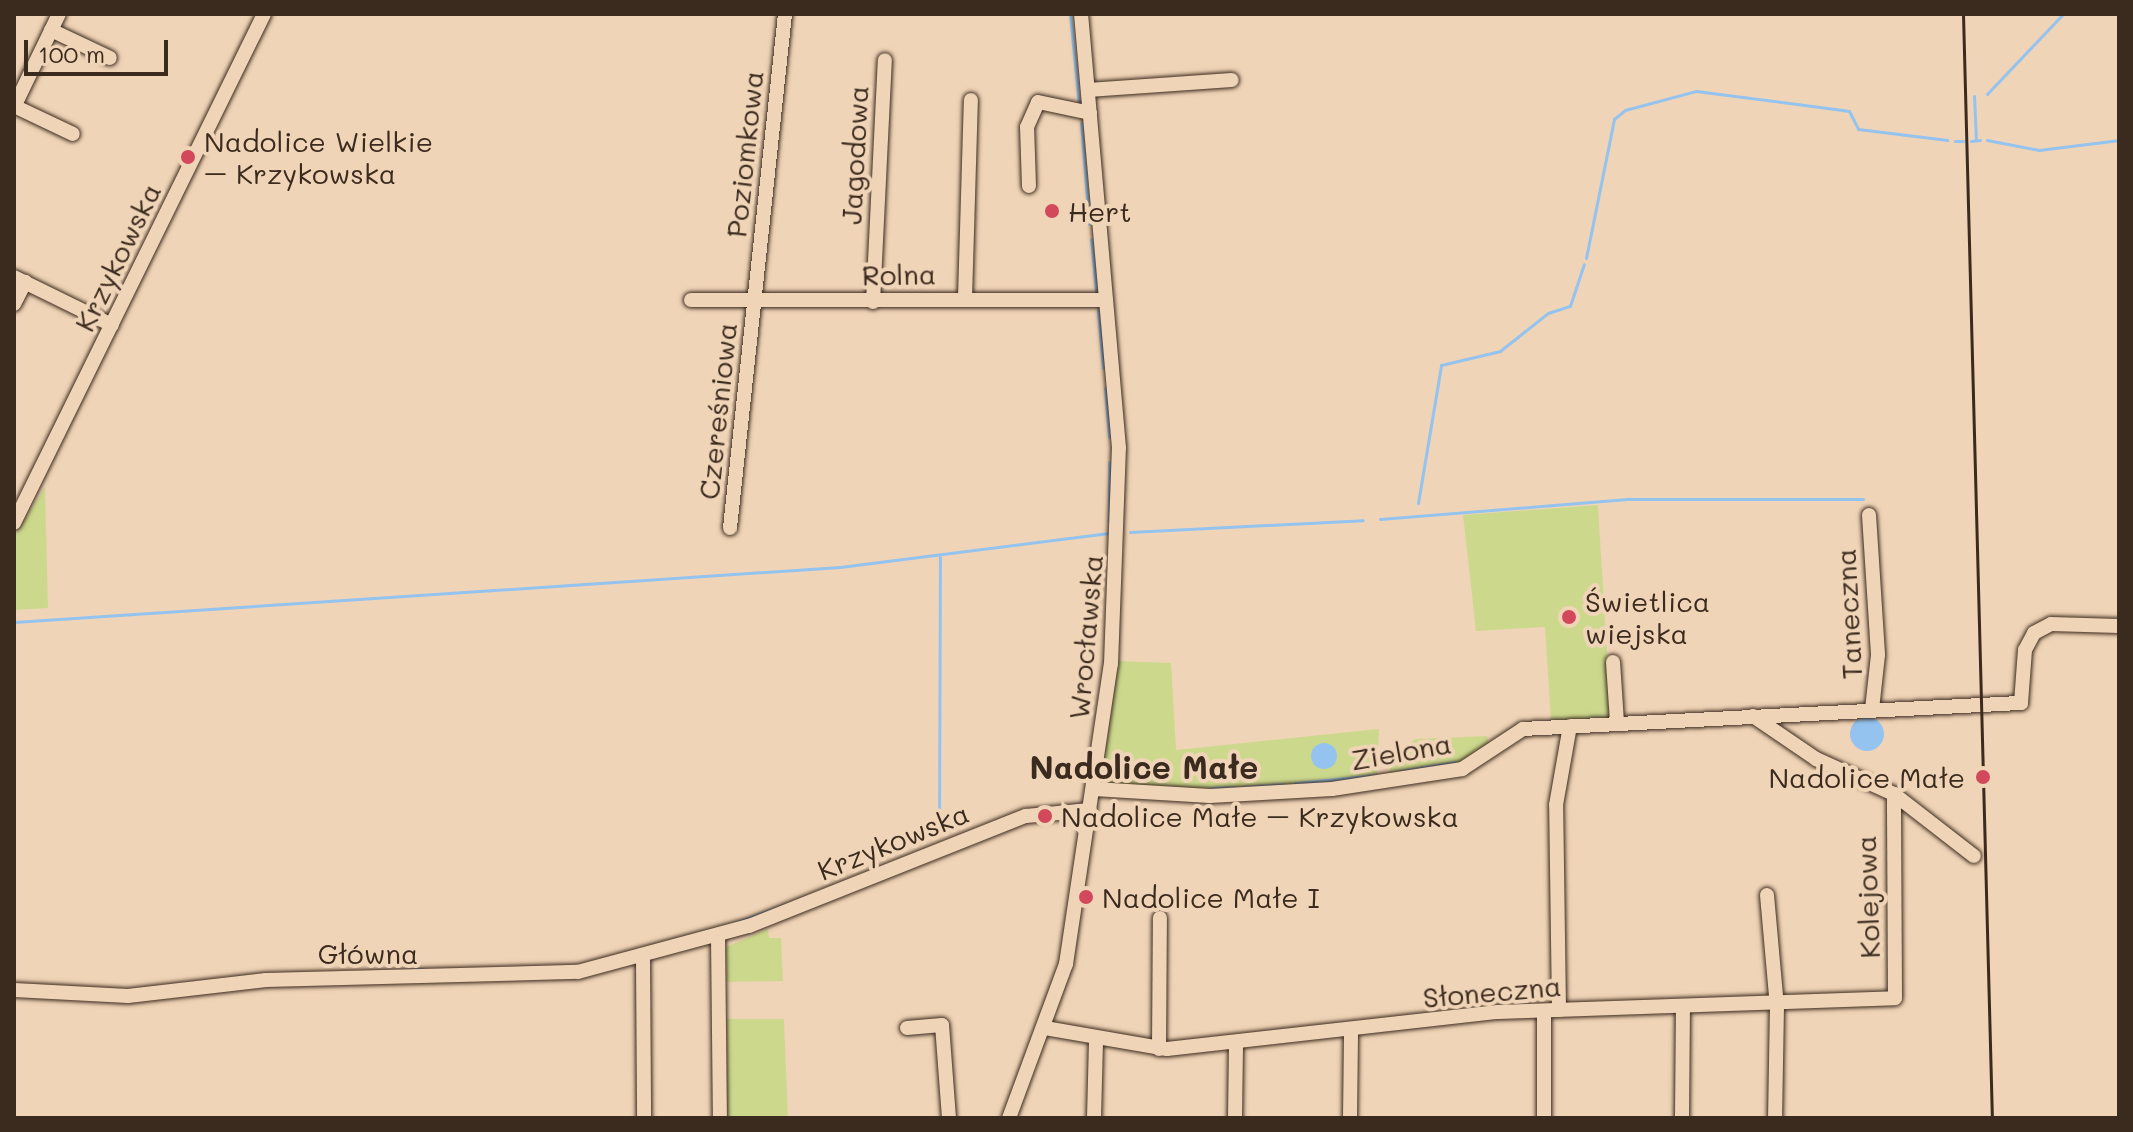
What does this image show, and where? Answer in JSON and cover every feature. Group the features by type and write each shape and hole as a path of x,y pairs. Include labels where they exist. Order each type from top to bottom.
{"street":[{"path":"59,14 14,107 73,134"},
{"name":"Krzykowska","path":"14,523 264,14"},
{"name":"Poziomkowa","path":"755,300 785,14"},
{"name":"Wrocławska","path":"1009,1118 1045,1028 1066,964 1094,789 1120,520 1106,295 1081,14"},
{"path":"51,30 110,58"},
{"name":"Jagodowa","path":"873,302 885,60"},
{"path":"1088,90 1232,80"},
{"path":"965,298 971,100"},
{"path":"1029,186 1027,127 1038,102 1090,113"},
{"path":"14,304 20,280 112,325"},
{"name":"Rolna","path":"691,300 873,302 1106,295"},
{"name":"Czereśniowa","path":"730,528 755,300"},
{"name":"Taneczna","path":"1869,515 1878,655 1872,709"},
{"name":"Zielona","path":"1094,789 1239,795 1371,785 1462,769 1510,732 1617,723 2021,703 2025,650 2034,633 2051,624 2119,626"},
{"path":"1613,662 1617,723"},
{"path":"1753,716 1816,759 1894,794 1974,856"},
{"path":"1559,1010 1556,805 1570,726"},
{"name":"Kolejowa","path":"1894,794 1895,998"},
{"name":"Krzykowska","path":"718,936 1026,816 1090,810"},
{"path":"1767,895 1777,1006 1775,1118"},
{"path":"1159,1049 1160,918"},
{"path":"718,936 720,1118"},
{"name":"Główna","path":"14,990 128,996 266,980 504,978 643,960 718,936"},
{"path":"643,960 644,1118"},
{"name":"Słoneczna","path":"1045,1028 1096,1042 1159,1049 1236,1046 1544,1011 1777,1006 1895,998"},
{"path":"1682,1118 1683,1007"},
{"path":"1544,1011 1544,1118"},
{"path":"907,1028 942,1025 949,1118"},
{"path":"1350,1118 1351,1034"},
{"path":"1094,1118 1096,1042"},
{"path":"1235,1118 1236,1046"}],"green space":[{"path":"45,487 48,608 14,610 14,537"},
{"path":"1598,505 1611,719 1551,721 1545,627 1476,631 1463,515"},
{"path":"1118,661 1171,663 1176,750 1379,729 1377,774 1287,788 1115,788 1101,779"},
{"path":"1487,736 1489,745 1468,762 1389,775 1392,757 1415,739"},
{"path":"768,929 769,938 781,938 783,981 727,982 726,947"},
{"path":"727,1019 784,1019 788,1118 727,1118"}],"water":[{"path":"1867,717 1879,722 1884,734 1879,746 1867,751 1855,746 1850,734 1855,722"},
{"path":"1324,743 1333,747 1337,756 1333,765 1324,769 1315,765 1311,756 1315,747"}],"waterway":[{"path":"1070,14 1079,106"},
{"path":"1987,94 2063,14"},
{"path":"1586,258 1614,119 1625,110 1696,91 1849,111 1858,129 1947,140"},
{"path":"1974,96 1976,140"},
{"path":"1081,123 1089,224"},
{"path":"1971,141 1980,140"},
{"path":"1987,140 2039,150 2119,140"},
{"path":"1955,141 1963,141"},
{"path":"1091,239 1096,291"},
{"path":"1418,503 1441,365 1500,351 1548,313 1570,306 1584,264"},
{"path":"1098,311 1103,368"},
{"path":"1105,388 1109,437"},
{"path":"1109,462 1109,521"},
{"path":"1380,519 1630,499 1863,499"},
{"path":"1130,532 1363,520"},
{"path":"14,622 840,567 1109,533"},
{"path":"939,832 940,557"},
{"path":"1400,771 1455,762"},
{"path":"1295,783 1377,775"},
{"path":"1243,787 1284,784"},
{"path":"1213,788 1234,787"},
{"path":"732,924 789,903"},
{"path":"235,977 422,969"}],"railway":[{"path":"1963,14 1992,1118"}],"place":[{"name":"Nadolice Wielkie – Krzykowska","path":"188,157"},
{"name":"Hert","path":"1052,211"},
{"name":"Świetlica wiejska","path":"1569,617"},
{"name":"Nadolice Małe","path":"1983,777"},
{"name":"Nadolice Małe – Krzykowska","path":"1045,816"},
{"name":"Nadolice Małe I","path":"1086,897"}],"district":[{"name":"Nadolice Małe","path":"1144,766"}]}
